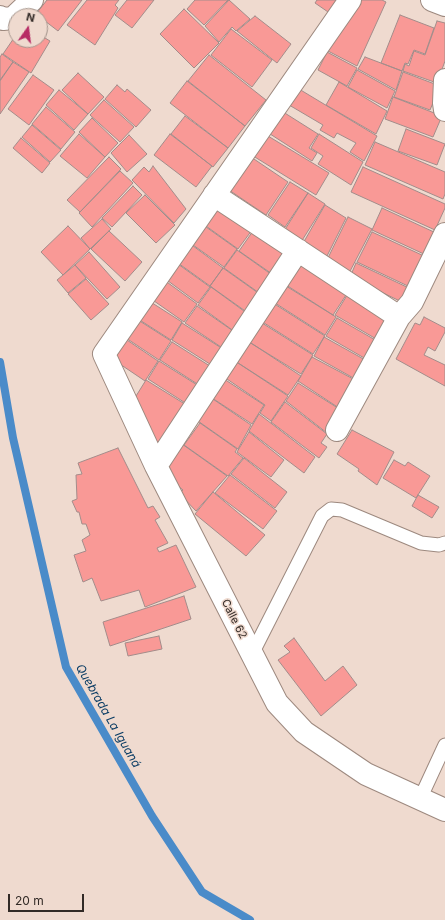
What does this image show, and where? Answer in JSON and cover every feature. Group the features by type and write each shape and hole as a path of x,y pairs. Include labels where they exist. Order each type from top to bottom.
{"street":[{"path":"0,17 3,19 13,18 32,0"},
{"path":"350,0 214,195 400,317"},
{"path":"432,0 445,5"},
{"path":"445,80 445,110"},
{"name":"Calle 62","path":"214,195 104,354 156,466 277,703 304,732 366,774 445,810"},
{"path":"337,430 400,317 412,302 445,234"},
{"path":"156,466 298,250"}],"lane":[{"path":"252,654 322,516 331,509 342,510 421,543 439,545 445,542"},
{"path":"420,799 445,745"}],"building":[{"path":"47,0 82,0 58,31 48,23 48,8 41,8"},
{"path":"87,0 119,0 115,5 118,8 95,45 67,25"},
{"path":"127,0 154,0 132,28 115,15"},
{"path":"195,0 228,0 204,25 187,9"},
{"path":"229,0 250,19 236,31 232,27 219,42 205,26"},
{"path":"317,0 340,0 331,14 315,3"},
{"path":"360,0 382,0 386,2 357,66 328,51"},
{"path":"184,9 219,43 194,68 160,34"},
{"path":"400,15 434,28 425,54 414,50 408,64 405,63 402,71 381,63"},
{"path":"255,16 291,44 277,63 237,31"},
{"path":"437,21 445,23 445,61 437,83 403,71 405,64 409,66 414,51 425,55"},
{"path":"231,29 272,60 252,87 211,55"},
{"path":"8,47 8,48 46,48 31,73 3,54"},
{"path":"327,52 357,68 347,86 318,70"},
{"path":"2,54 13,62 0,80 0,57"},
{"path":"209,55 266,100 245,126 188,81"},
{"path":"365,57 402,71 396,90 358,69"},
{"path":"13,62 29,72 0,114 0,81"},
{"path":"357,70 395,91 387,108 348,87"},
{"path":"403,72 440,86 430,110 394,97"},
{"path":"78,73 104,97 88,114 62,90"},
{"path":"33,75 54,90 29,125 8,109"},
{"path":"187,81 245,126 228,148 170,103"},
{"path":"339,82 387,111 376,134 326,105"},
{"path":"117,85 125,92 127,89 151,110 136,127 105,99"},
{"path":"294,86 377,136 364,161 350,152 356,143 337,133 334,138 320,130 323,125 284,102"},
{"path":"59,90 88,114 74,130 46,105"},
{"path":"393,97 442,116 433,137 385,119"},
{"path":"104,100 134,127 120,142 90,115"},
{"path":"46,107 75,132 61,149 32,124"},
{"path":"280,110 318,134 309,148 317,153 312,161 267,132"},
{"path":"185,116 228,148 213,167 171,134"},
{"path":"92,118 118,143 105,157 79,132"},
{"path":"32,125 61,150 50,162 22,137"},
{"path":"406,129 445,144 437,165 398,151"},
{"path":"263,133 329,173 316,195 250,154"},
{"path":"79,134 105,157 87,178 60,156"},
{"path":"170,134 212,166 196,187 154,155"},
{"path":"319,134 363,162 351,185 318,164 323,156 311,148"},
{"path":"129,135 147,154 127,172 111,153"},
{"path":"21,138 50,163 42,173 13,148"},
{"path":"375,142 445,172 445,194 443,199 365,165"},
{"path":"248,155 288,182 266,215 226,188"},
{"path":"109,157 121,169 80,212 67,200"},
{"path":"153,166 186,209 174,223 132,180 144,167 149,172"},
{"path":"363,167 445,204 445,208 435,230 351,192"},
{"path":"120,171 133,183 92,227 79,213"},
{"path":"290,182 308,193 285,227 268,215"},
{"path":"133,186 142,195 112,227 102,218"},
{"path":"308,193 325,204 301,242 284,231"},
{"path":"145,195 175,225 156,243 126,213"},
{"path":"213,202 252,230 238,249 199,221"},
{"path":"325,205 346,218 324,262 302,245"},
{"path":"382,208 436,233 426,255 372,230"},
{"path":"348,217 372,229 348,275 325,264"},
{"path":"102,219 111,229 90,249 81,238"},
{"path":"199,222 237,249 224,267 186,240"},
{"path":"68,226 90,249 63,275 41,252"},
{"path":"109,231 142,262 125,281 91,249"},
{"path":"253,231 288,256 275,276 239,251"},
{"path":"372,232 424,256 410,287 357,262"},
{"path":"185,240 223,268 210,286 171,258"},
{"path":"237,250 275,277 262,295 224,268"},
{"path":"89,252 120,287 107,299 75,265"},
{"path":"171,259 210,287 198,303 160,275"},
{"path":"298,260 348,292 333,315 283,283"},
{"path":"356,263 411,289 404,303 350,277"},
{"path":"75,265 86,278 68,293 57,280"},
{"path":"223,268 261,295 248,313 210,286"},
{"path":"160,277 197,304 184,322 147,296"},
{"path":"86,279 109,304 91,320 68,294"},
{"path":"286,286 336,317 325,335 275,303"},
{"path":"211,287 248,314 235,332 198,305"},
{"path":"349,292 391,317 378,340 335,315"},
{"path":"146,299 182,322 171,340 135,317"},
{"path":"273,303 325,336 313,354 261,321"},
{"path":"197,306 236,333 224,349 185,323"},
{"path":"424,317 445,328 445,332 435,351 428,347 424,355 445,365 445,386 396,359 415,323 420,325"},
{"path":"135,318 171,341 159,360 123,336"},
{"path":"337,318 377,341 366,359 326,336"},
{"path":"182,323 223,349 213,366 172,340"},
{"path":"262,323 313,355 301,374 249,342"},
{"path":"121,336 158,361 145,381 108,356"},
{"path":"324,337 367,361 357,380 314,356"},
{"path":"248,341 301,376 288,395 235,361"},
{"path":"172,342 213,368 202,387 160,360"},
{"path":"312,357 357,381 342,410 298,381"},
{"path":"159,361 202,388 190,406 148,379"},
{"path":"235,361 288,396 271,421 260,413 265,405 224,377"},
{"path":"224,379 264,405 252,424 212,398"},
{"path":"146,380 188,406 156,448 128,409"},
{"path":"298,383 341,410 327,433 286,401"},
{"path":"210,397 251,425 238,449 195,419"},
{"path":"285,402 327,434 321,443 327,447 319,458 271,422"},
{"path":"259,414 315,457 304,473 249,431"},
{"path":"200,423 237,449 235,452 243,458 228,476 184,445"},
{"path":"352,430 394,452 377,485 358,471 359,469 337,454"},
{"path":"249,432 284,460 271,477 237,452"},
{"path":"182,444 227,476 196,511 179,493 183,490 172,481 174,478 164,468"},
{"path":"118,448 148,508 153,506 160,517 155,520 168,543 157,548 159,552 176,545 196,587 145,607 139,590 101,601 92,578 83,582 74,555 86,551 82,540 90,535 86,524 82,524 79,512 77,512 72,501 77,499 76,475 82,474 78,463"},
{"path":"244,458 287,492 275,508 231,474"},
{"path":"394,460 405,466 408,462 430,476 416,498 383,478"},
{"path":"230,475 277,511 263,529 215,493"},
{"path":"213,492 265,535 246,556 195,514"},
{"path":"418,495 439,507 432,518 412,506"},
{"path":"184,596 191,619 110,646 103,622"},
{"path":"159,636 162,649 128,656 125,643"},
{"path":"294,638 325,681 343,666 357,685 321,716 278,660 290,652 284,646"}],"waterway":[{"name":"Quebrada La Iguaná","path":"0,362 13,438 66,667 152,816 202,892 250,920"}]}
